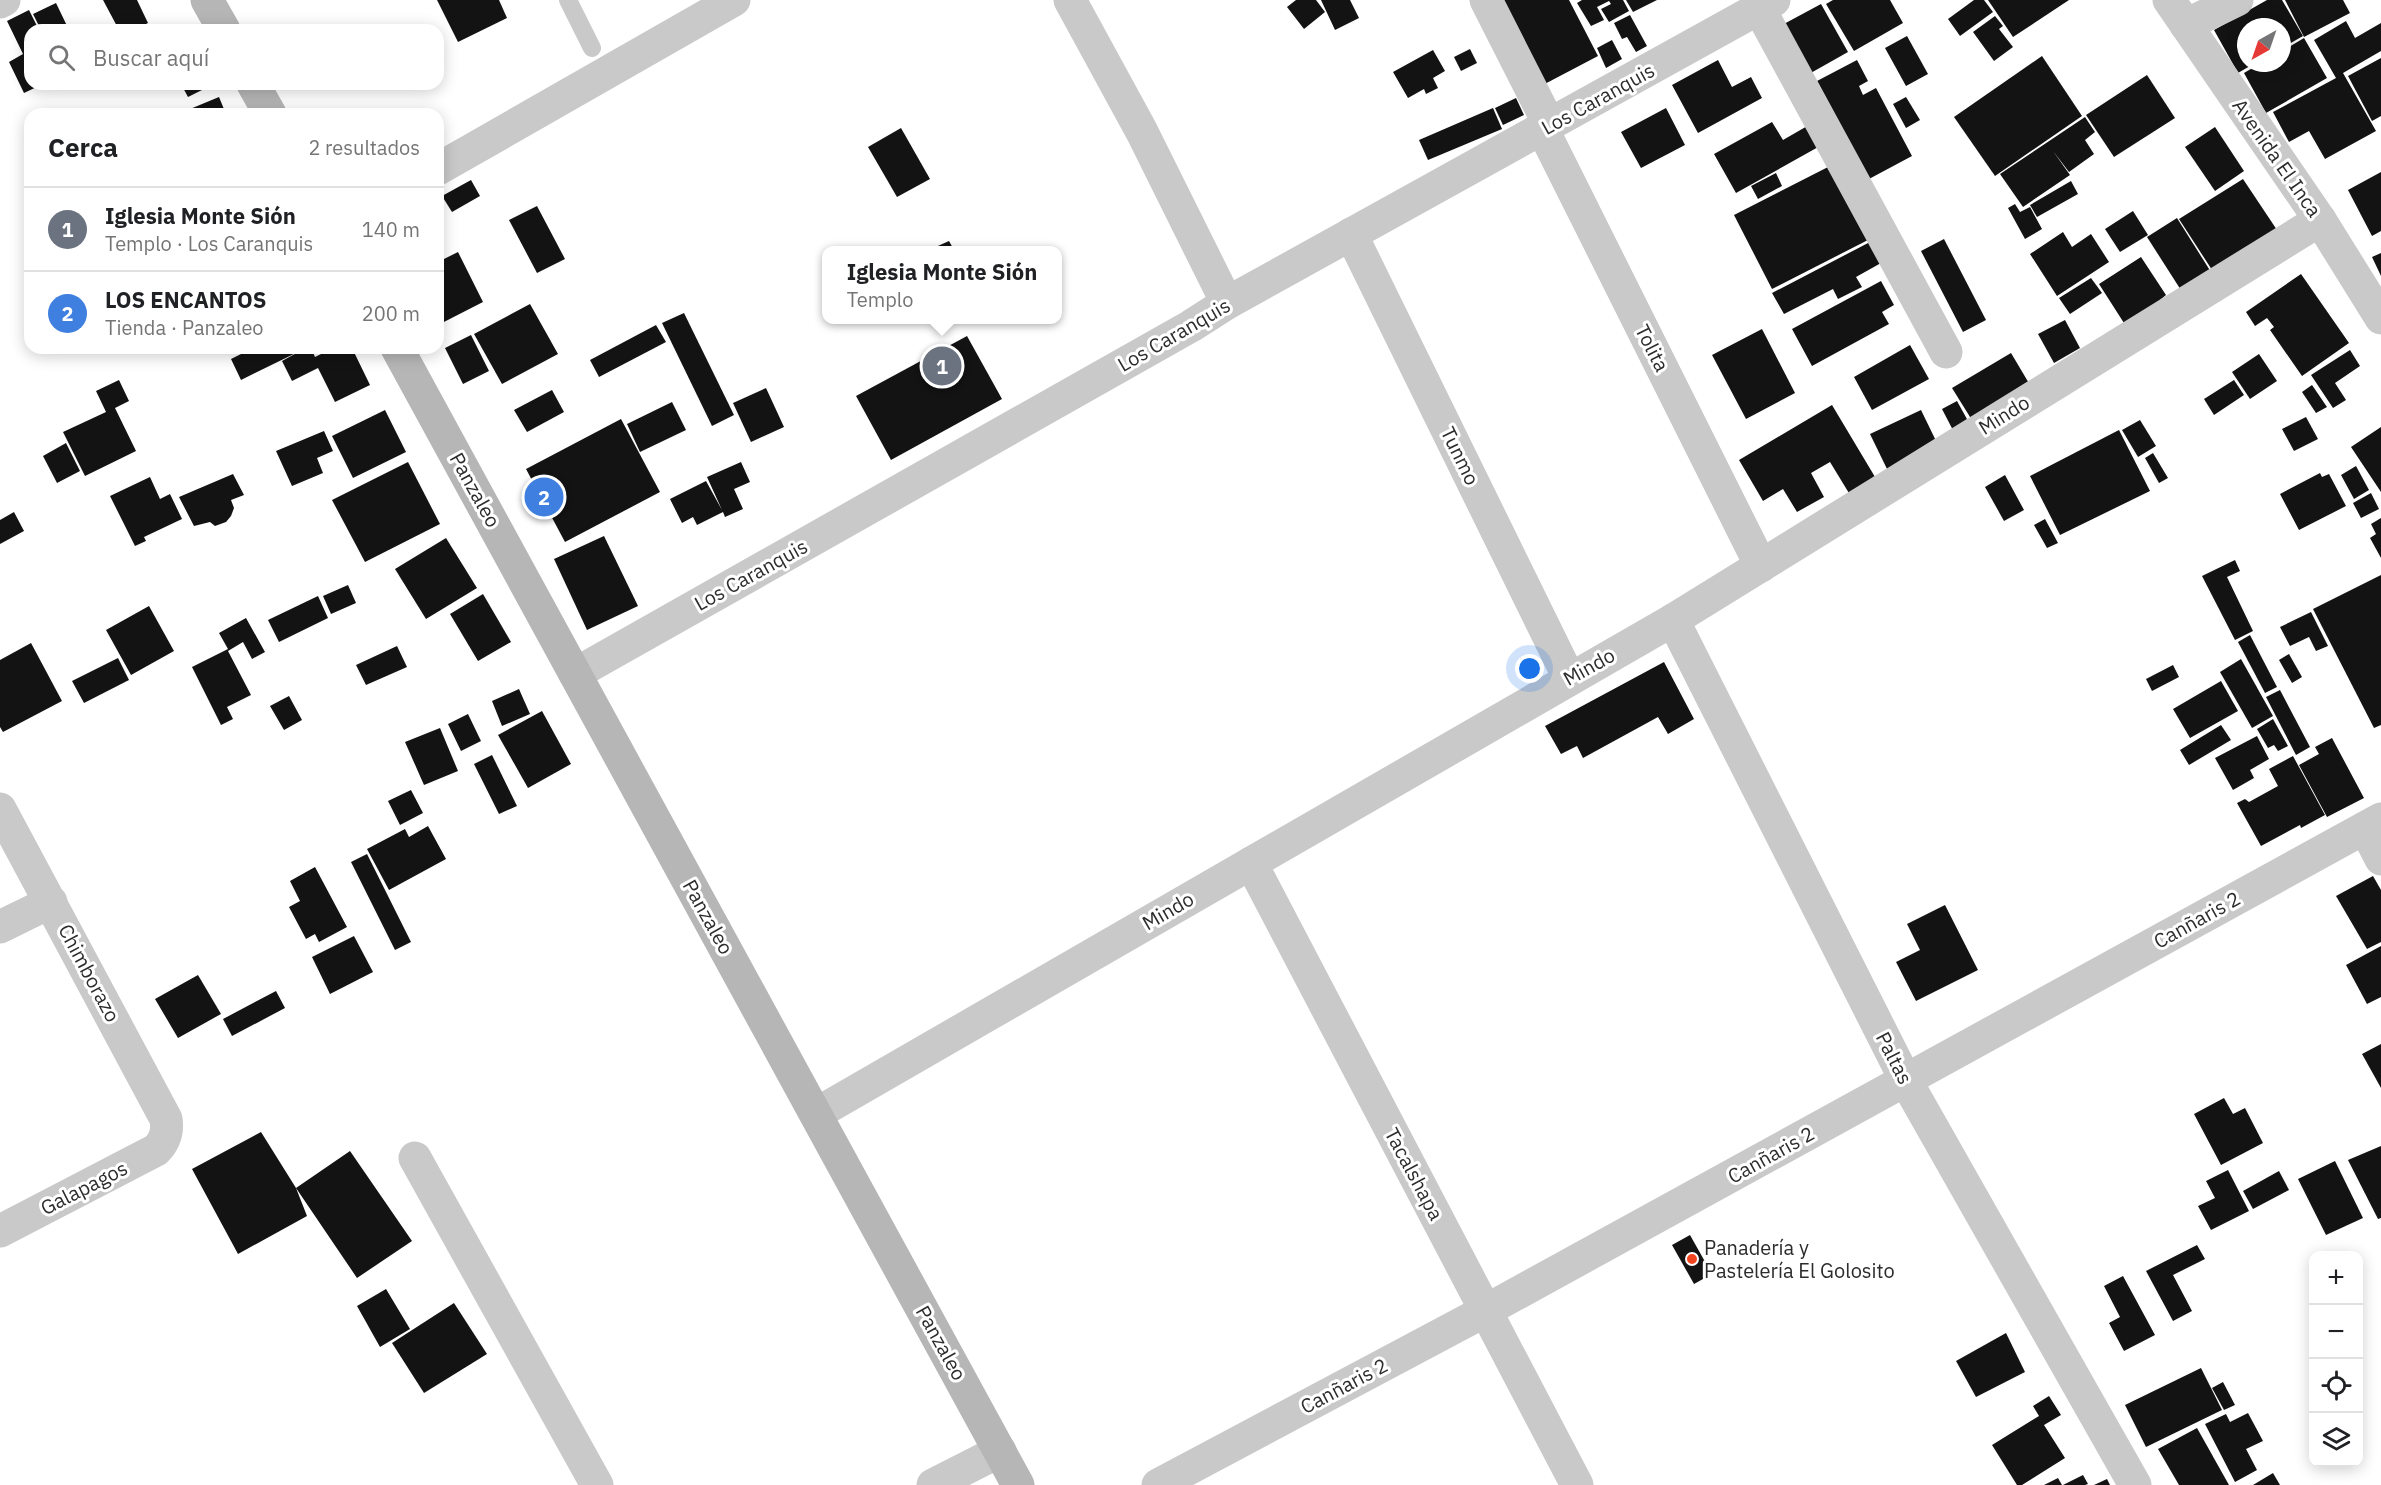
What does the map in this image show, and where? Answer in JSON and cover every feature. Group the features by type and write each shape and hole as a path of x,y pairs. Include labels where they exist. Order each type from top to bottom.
{"street":[{"path":"0,2 4,0"},
{"path":"444,166 734,0"},
{"path":"1070,0 1142,132 1227,303"},
{"name":"Tolita","path":"1486,0 1546,128 1761,566"},
{"path":"2177,13 2237,0"},
{"path":"1766,4 1946,352"},
{"name":"Los Caranquis","path":"575,674 1191,326 1227,303 1766,4"},
{"name":"Avenida El Inca","path":"2177,13 2320,220 2381,318"},
{"path":"256,90 267,108"},
{"name":"Mindo","path":"816,1114 1569,678 1674,620 2320,220"},
{"name":"Tunmo","path":"1352,234 1569,678"},
{"name":"Panzaleo","path":"401,354 1018,1485"},
{"name":"Paltas","path":"1674,620 1906,1082 2134,1485"},
{"name":"Chimborazo","path":"0,809 166,1119 167,1130 164,1140"},
{"path":"2373,823 2381,859"},
{"name":"Canñaris 2","path":"1158,1485 1485,1311 1906,1082 2373,823"},
{"name":"Tacalshapa","path":"1251,863 1577,1485"},
{"path":"0,927 51,902"},
{"name":"Galapagos","path":"0,1232 156,1150 164,1140"},
{"path":"416,1158 597,1485"},
{"path":"933,1485 1000,1451"}],"lane":[{"path":"568,0 592,48"}],"building":[{"path":"103,0 137,0 148,23 146,24 116,24"},
{"path":"437,0 499,0 507,18 458,42"},
{"path":"1296,0 1316,0 1325,12 1304,29 1287,7"},
{"path":"1321,0 1350,0 1359,18 1335,30"},
{"path":"1493,0 1569,0 1598,56 1539,87"},
{"path":"1582,0 1623,0 1629,11 1609,22 1601,9 1611,4 1609,1 1597,7 1604,20 1591,26 1577,3"},
{"path":"1626,0 1657,0 1633,12"},
{"path":"1833,0 1890,0 1903,23 1854,51 1826,4"},
{"path":"1974,0 1984,0 1993,12 1960,36 1948,19"},
{"path":"1988,0 2069,0 2013,37"},
{"path":"2267,0 2282,0 2303,36 2291,43 2291,18 2237,18 2237,71 2214,30"},
{"path":"2285,0 2343,0 2350,13 2304,37"},
{"path":"56,3 66,24 38,24 33,14"},
{"path":"1821,4 1848,52 1809,74 1782,25"},
{"path":"29,10 36,24 24,24 24,90 30,90 24,93 9,62 23,54 7,21"},
{"path":"1630,15 1647,46 1636,52 1627,37 1622,39 1614,23"},
{"path":"1995,16 2003,26 1999,29 2013,47 1994,61 1973,32"},
{"path":"2346,21 2355,38 2381,23 2381,51 2343,73 2376,131 2325,159 2309,131 2289,142 2273,112 2336,78 2314,40"},
{"path":"1907,36 1928,74 1906,86 1885,48"},
{"path":"2304,38 2327,78 2266,113 2244,73 2291,72 2291,46"},
{"path":"1612,40 1622,59 1606,68 1597,48"},
{"path":"1470,49 1477,63 1461,71 1454,57"},
{"path":"1433,50 1445,71 1433,78 1438,88 1426,94 1424,89 1408,98 1393,72"},
{"path":"2042,56 2082,116 1995,176 1954,117"},
{"path":"2381,58 2381,116 2372,121 2348,76"},
{"path":"1718,60 1732,87 1751,77 1762,98 1698,133 1672,85"},
{"path":"1857,60 1868,81 1859,86 1863,95 1876,88 1912,156 1869,179 1817,81"},
{"path":"2147,75 2175,118 2114,157 2086,115"},
{"path":"184,90 202,90 188,97"},
{"path":"219,97 224,108 192,108"},
{"path":"1906,97 1920,120 1906,128 1893,104"},
{"path":"1516,98 1524,115 1503,125 1495,108"},
{"path":"1493,108 1502,129 1428,160 1419,140"},
{"path":"1666,108 1685,145 1641,168 1621,132"},
{"path":"2085,117 2095,132 2085,140 2094,154 2069,172 2053,151 2070,175 2023,207 2000,174"},
{"path":"1772,122 1783,140 1809,125 1820,146 1736,193 1714,154"},
{"path":"2215,127 2244,171 2215,191 2185,147"},
{"path":"901,128 930,179 897,197 868,147"},
{"path":"1830,166 1868,240 1772,289 1734,215"},
{"path":"2381,172 2381,231 2372,236 2348,190"},
{"path":"1776,173 1782,186 1758,199 1751,186"},
{"path":"2243,179 2279,233 2214,273 2179,219"},
{"path":"471,180 480,196 452,212 444,199 444,195"},
{"path":"2071,181 2078,194 2037,217 2030,205"},
{"path":"2015,204 2020,212 2030,207 2042,229 2025,239 2008,208"},
{"path":"537,206 565,259 537,273 509,220"},
{"path":"2133,211 2148,235 2120,252 2105,229"},
{"path":"2177,218 2216,280 2186,298 2147,237"},
{"path":"2063,232 2072,247 2091,234 2109,262 2057,296 2030,254"},
{"path":"1944,239 1986,320 1963,332 1921,251"},
{"path":"949,241 952,246 938,246"},
{"path":"1870,242 1881,263 1856,277 1862,287 1838,299 1833,289 1784,314 1772,293"},
{"path":"458,252 483,302 444,322 444,259"},
{"path":"2381,253 2381,276 2372,257"},
{"path":"2141,257 2166,295 2160,300 2166,311 2131,334 2099,284"},
{"path":"2301,274 2349,343 2302,376 2270,330 2274,327 2267,318 2255,326 2246,312"},
{"path":"2091,278 2102,293 2070,314 2059,298"},
{"path":"1881,281 1894,305 1882,312 1889,324 1812,366 1792,329"},
{"path":"530,304 558,354 502,384 474,334"},
{"path":"684,313 734,415 712,426 662,323"},
{"path":"2065,320 2080,348 2054,363 2038,334"},
{"path":"656,325 666,342 599,377 590,360"},
{"path":"1762,329 1795,393 1746,419 1712,355"},
{"path":"471,335 489,371 463,384 445,348"},
{"path":"967,336 1002,399 891,460 856,396"},
{"path":"1910,345 1929,379 1872,410 1854,377"},
{"path":"2350,350 2360,366 2335,383 2346,400 2333,408 2311,375"},
{"path":"2011,353 2033,390 1975,425 1952,388"},
{"path":"241,354 294,354 241,380 231,359"},
{"path":"295,354 314,354 315,357 321,354 355,354 370,385 335,402 318,368 292,381 282,361"},
{"path":"2259,354 2277,381 2250,399 2232,372"},
{"path":"119,380 129,401 115,408 136,451 85,476 63,432 106,412 96,391"},
{"path":"2234,380 2244,395 2214,415 2204,399"},
{"path":"2312,385 2327,407 2316,413 2302,392"},
{"path":"766,388 784,427 751,442 733,403"},
{"path":"552,390 564,412 527,432 514,410"},
{"path":"1957,401 1973,430 1957,438 1942,409"},
{"path":"672,402 686,430 640,452 627,424"},
{"path":"1832,405 1881,487 1855,503 1830,462 1811,473 1824,497 1797,512 1783,489 1763,501 1739,460"},
{"path":"385,410 406,452 353,478 332,436"},
{"path":"1921,410 1939,447 1888,471 1870,434"},
{"path":"2306,417 2318,439 2294,451 2282,429"},
{"path":"621,419 660,492 565,542 526,469"},
{"path":"2140,420 2156,446 2138,457 2122,430"},
{"path":"2381,427 2381,492 2351,447"},
{"path":"2119,430 2150,491 2060,535 2030,476"},
{"path":"324,431 333,451 317,458 323,473 292,486 276,451"},
{"path":"66,443 80,471 57,483 43,456"},
{"path":"2153,453 2168,478 2159,483 2145,458"},
{"path":"408,462 440,524 365,562 332,500"},
{"path":"741,462 750,482 734,489 743,509 725,517 723,512 697,525 693,517 682,523 670,499 706,481 722,510 707,477"},
{"path":"2356,466 2369,490 2354,499 2341,475"},
{"path":"2320,473 2322,477 2329,474 2346,506 2299,530 2280,494"},
{"path":"233,474 244,495 231,500 234,508 231,516 226,522 215,526 210,522 194,526 179,497"},
{"path":"2005,475 2024,510 2004,521 1985,487"},
{"path":"150,477 160,499 170,494 182,519 144,537 146,541 135,546 110,496"},
{"path":"2371,493 2379,509 2361,518 2353,503"},
{"path":"14,512 24,531 0,544 0,520"},
{"path":"2381,518 2381,558 2370,538 2376,534 2371,524"},
{"path":"2045,519 2058,543 2047,548 2034,525"},
{"path":"604,536 638,606 587,630 554,559"},
{"path":"446,538 477,588 426,619 395,569"},
{"path":"2235,560 2240,571 2227,577 2253,631 2235,640 2202,576"},
{"path":"2381,575 2381,725 2374,728 2313,609"},
{"path":"348,585 356,603 331,614 323,596"},
{"path":"483,594 511,642 478,661 450,614"},
{"path":"318,596 328,618 279,642 268,620"},
{"path":"149,606 174,651 131,675 106,630"},
{"path":"2311,612 2328,646 2316,651 2309,637 2290,646 2280,627"},
{"path":"246,618 265,652 252,659 243,642 228,651 251,695 227,707 233,719 221,725 192,667 228,649 219,633"},
{"path":"2250,635 2277,687 2265,693 2238,642"},
{"path":"31,643 62,701 3,732 0,727 0,660"},
{"path":"397,646 407,667 366,685 356,665"},
{"path":"2289,654 2302,677 2292,683 2279,660"},
{"path":"118,658 129,680 84,703 72,681"},
{"path":"2241,659 2273,716 2252,728 2220,672"},
{"path":"1664,662 1694,719 1668,734 1658,717 1583,758 1577,746 1561,754 1545,726"},
{"path":"2173,665 2179,677 2152,691 2146,679"},
{"path":"2221,681 2238,711 2190,738 2173,709"},
{"path":"519,689 530,714 502,726 492,701"},
{"path":"2280,690 2310,747 2296,755 2266,697"},
{"path":"289,696 302,720 284,730 270,706"},
{"path":"542,711 571,764 528,788 498,735"},
{"path":"468,714 481,741 461,751 448,724"},
{"path":"2273,719 2288,746 2278,751 2274,745 2268,748 2257,729"},
{"path":"2221,725 2231,740 2189,765 2180,750"},
{"path":"440,728 458,771 424,785 405,742"},
{"path":"2257,736 2269,759 2250,770 2254,778 2233,790 2215,758"},
{"path":"2332,738 2364,798 2327,817 2299,765 2319,754 2315,747"},
{"path":"492,755 517,806 499,814 474,764"},
{"path":"2293,756 2325,815 2301,828 2300,825 2261,846 2237,803 2245,799 2249,802 2278,786 2269,769"},
{"path":"411,790 423,813 400,825 388,801"},
{"path":"428,826 446,859 389,890 367,849 405,829 409,837"},
{"path":"367,854 411,942 395,950 351,862"},
{"path":"315,867 347,927 319,942 315,934 306,939 289,907 300,901 290,881"},
{"path":"2373,876 2381,890 2381,942 2367,949 2336,896"},
{"path":"1945,905 1978,970 1916,1001 1896,962 1920,950 1907,924"},
{"path":"354,936 373,972 330,994 312,957"},
{"path":"2381,946 2381,997 2367,1004 2346,965"},
{"path":"198,975 221,1014 178,1038 155,999"},
{"path":"276,991 285,1008 232,1036 223,1019"},
{"path":"2381,1044 2381,1088 2362,1054"},
{"path":"2224,1098 2233,1114 2245,1108 2263,1143 2221,1165 2194,1114"},
{"path":"261,1132 296,1188 307,1216 238,1254 192,1169"},
{"path":"2381,1146 2381,1218 2378,1219 2348,1160"},
{"path":"350,1151 412,1241 357,1278 296,1188"},
{"path":"2335,1161 2363,1218 2326,1235 2298,1179"},
{"path":"2228,1170 2249,1211 2211,1230 2198,1206 2215,1198 2206,1181"},
{"path":"2279,1171 2289,1190 2253,1209 2243,1191"},
{"name":"Panadería y Pastelería El Golosito","path":"1690,1235 1712,1274 1694,1284 1672,1245"},
{"path":"2197,1245 2205,1259 2173,1275 2192,1311 2173,1321 2146,1271"},
{"path":"2123,1276 2155,1335 2124,1351 2109,1323 2120,1317 2104,1286"},
{"path":"386,1289 410,1329 380,1347 357,1306"},
{"path":"454,1303 487,1354 424,1393 392,1343"},
{"path":"2006,1333 2025,1372 1976,1397 1956,1361"},
{"path":"2201,1368 2222,1410 2146,1447 2125,1405"},
{"path":"2223,1382 2235,1405 2224,1410 2212,1388"},
{"path":"2049,1396 2061,1415 2044,1425 2065,1458 2022,1485 2017,1485 1992,1445 2039,1416 2033,1406"},
{"path":"2248,1413 2263,1441 2246,1449 2257,1470 2235,1482 2205,1424 2226,1414 2230,1422"},
{"path":"2197,1428 2229,1485 2179,1485 2158,1449"},
{"path":"2273,1473 2280,1485 2253,1485"},
{"path":"2083,1475 2088,1484 2063,1485"},
{"path":"2058,1478 2062,1485 2044,1485"},
{"path":"2107,1479 2110,1485 2094,1485"}],"place":[{"name":"Iglesia Monte Sión","path":"942,366"},
{"name":"LOS ENCANTOS","path":"544,497"},
{"name":"Panadería y Pastelería El Golosito","path":"1692,1259"}]}
